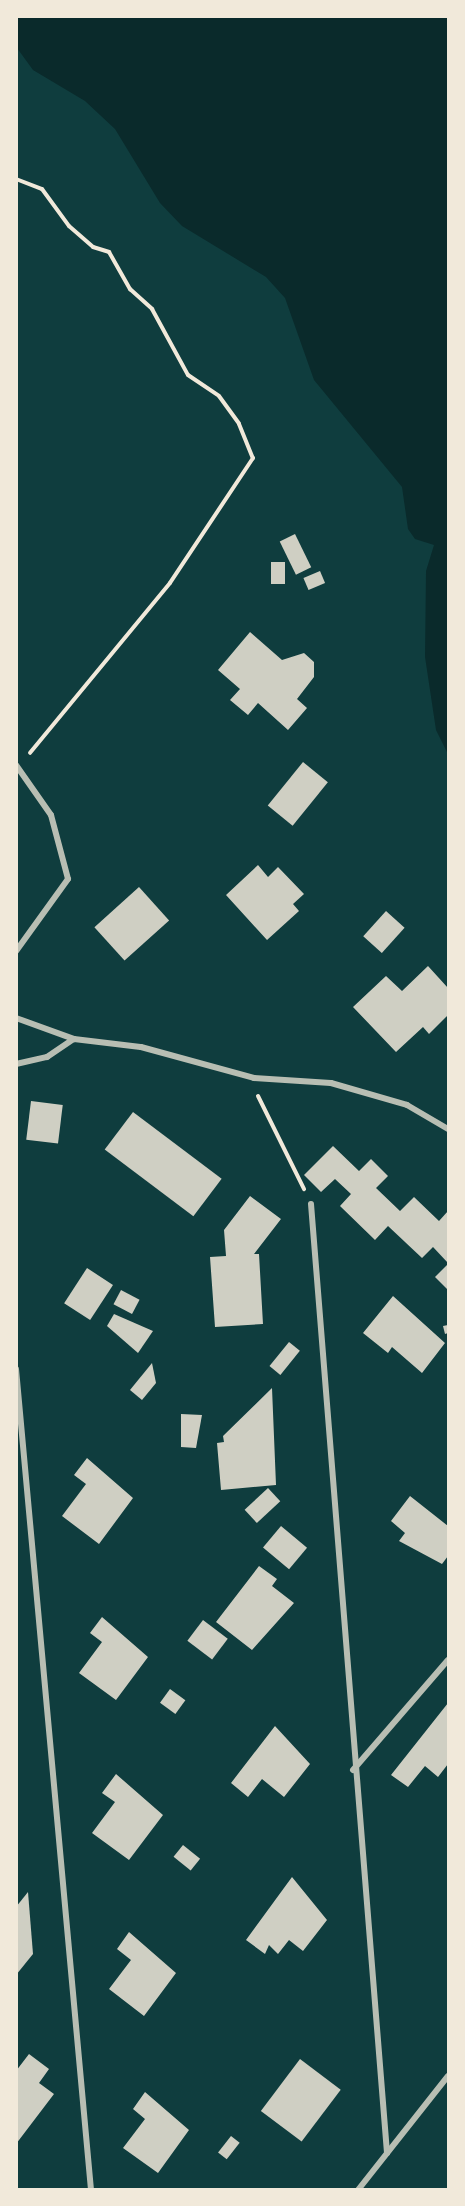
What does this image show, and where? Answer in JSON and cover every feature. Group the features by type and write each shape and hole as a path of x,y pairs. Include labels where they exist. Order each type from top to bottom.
{"street":[{"path":"16,951 68,879 51,815 18,767"},
{"path":"16,1018 74,1039 141,1047 254,1078 332,1083 407,1105 448,1129"},
{"path":"16,1064 47,1057 74,1039"},
{"path":"311,1204 353,1771 387,2153"},
{"path":"16,1369 91,2190"},
{"path":"353,1771 448,1660"},
{"path":"358,2190 448,2076"}],"path":[{"path":"16,179 42,189 69,226 93,247 109,252 130,289 152,309 188,375 219,396 239,423 253,458 170,583 18,767"},
{"path":"254,1078 261,1108 311,1204"}],"water":[{"path":"16,17 448,17 448,754 436,730 425,657 426,571 434,545 415,539 408,529 402,487 314,380 285,298 266,277 182,226 160,203 115,129 85,101 33,70 17,48"}],"building":[{"path":"295,534 311,567 296,575 280,541"},
{"path":"271,562 285,562 285,584 271,584"},
{"path":"320,571 325,583 309,590 303,578"},
{"path":"250,632 282,660 304,653 314,662 314,677 297,699 307,708 288,730 258,703 248,715 230,700 240,689 218,670"},
{"path":"303,762 328,782 293,826 268,806"},
{"path":"258,865 268,877 278,867 304,894 293,904 299,911 267,940 226,895"},
{"path":"139,887 169,920 125,961 94,927"},
{"path":"386,911 405,928 382,953 363,936"},
{"path":"428,966 448,988 448,1015 429,1034 423,1027 396,1052 353,1007 386,976 402,991"},
{"path":"31,1101 63,1105 58,1144 26,1140"},
{"path":"133,1112 222,1179 193,1216 105,1150"},
{"path":"333,1146 359,1171 371,1159 388,1176 376,1188 400,1211 414,1197 439,1221 448,1211 448,1263 433,1247 422,1258 388,1226 375,1240 340,1206 351,1194 335,1179 321,1192 304,1175"},
{"path":"250,1196 281,1219 254,1254 259,1254 263,1324 215,1327 210,1257 226,1256 224,1230"},
{"path":"448,1264 448,1290 435,1277"},
{"path":"87,1268 113,1285 90,1320 64,1303"},
{"path":"121,1290 140,1300 132,1314 113,1304"},
{"path":"393,1296 445,1343 422,1373 392,1347 388,1353 363,1333"},
{"path":"114,1314 153,1331 138,1353 107,1326"},
{"path":"448,1325 448,1333 445,1334 443,1326"},
{"path":"289,1342 300,1351 280,1375 269,1366"},
{"path":"152,1363 156,1383 142,1400 130,1390"},
{"path":"272,1388 276,1485 221,1490 217,1443 224,1442 223,1436"},
{"path":"181,1414 202,1415 196,1448 181,1447"},
{"path":"87,1458 133,1498 99,1544 62,1516 86,1484 74,1475"},
{"path":"268,1488 280,1501 257,1523 245,1510"},
{"path":"410,1496 448,1526 448,1556 442,1564 399,1541 405,1533 391,1521"},
{"path":"281,1526 307,1548 289,1569 263,1547"},
{"path":"259,1566 277,1579 272,1586 294,1603 252,1650 216,1622"},
{"path":"102,1617 148,1657 116,1700 79,1673 102,1642 90,1633"},
{"path":"203,1620 228,1639 212,1659 187,1641"},
{"path":"170,1689 185,1700 175,1714 160,1703"},
{"path":"448,1703 448,1764 438,1777 425,1766 408,1787 391,1775"},
{"path":"275,1726 310,1764 284,1797 262,1779 248,1797 231,1783"},
{"path":"116,1774 163,1815 129,1860 92,1833 115,1802 102,1793"},
{"path":"183,1845 200,1859 191,1871 174,1857"},
{"path":"292,1877 327,1920 303,1951 289,1940 278,1954 269,1945 265,1954 246,1940"},
{"path":"28,1892 33,1954 16,1975 16,1907"},
{"path":"129,1932 176,1973 144,2016 109,1989 131,1960 117,1949"},
{"path":"29,2054 49,2069 39,2083 54,2094 16,2144 16,2071"},
{"path":"300,2059 341,2090 302,2142 261,2111"},
{"path":"145,2092 189,2130 158,2173 123,2148 145,2119 133,2109"},
{"path":"231,2136 240,2143 227,2159 218,2153"}]}
